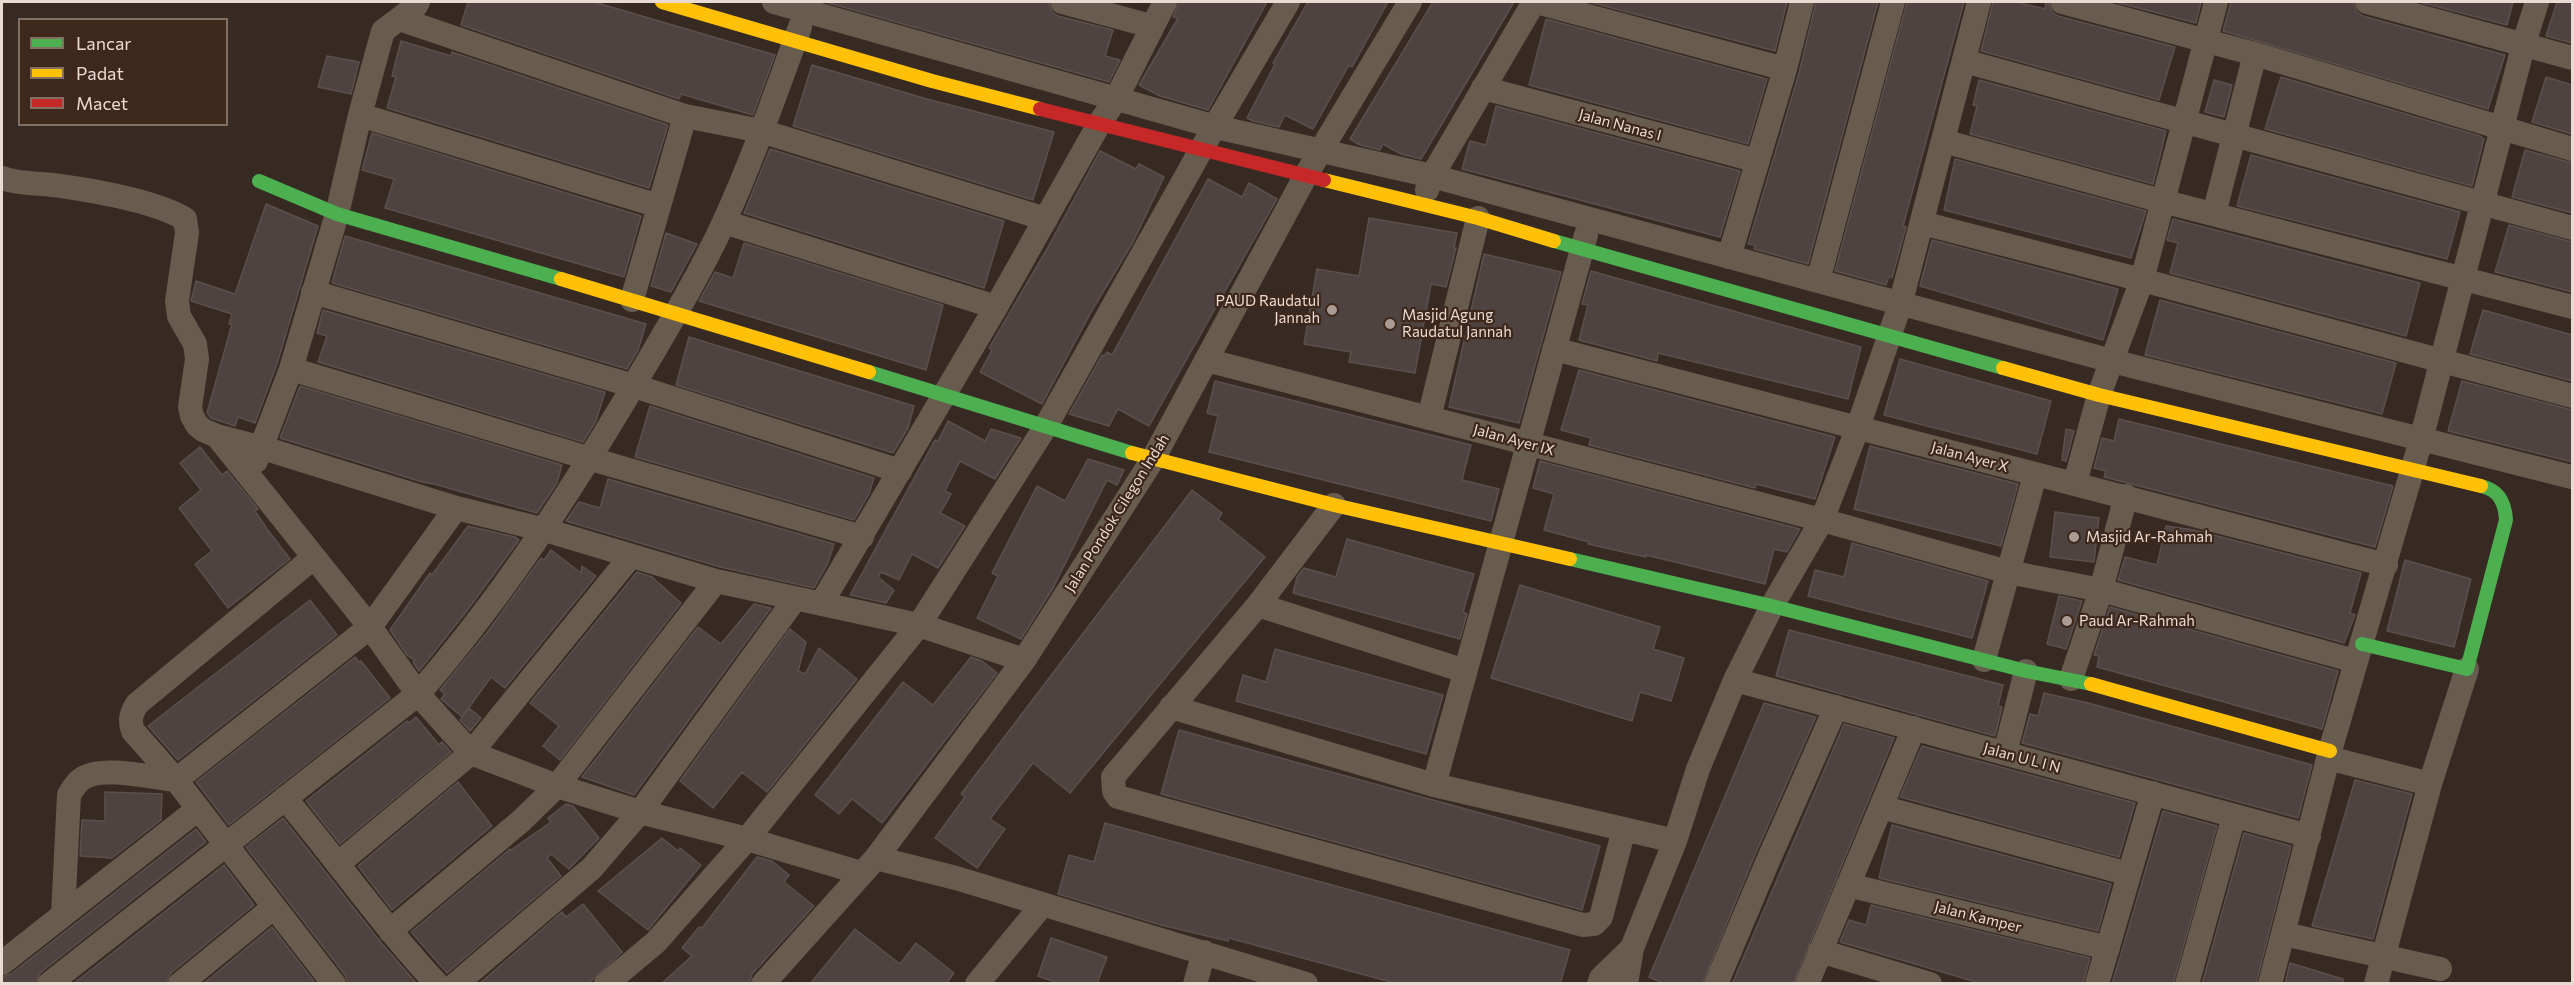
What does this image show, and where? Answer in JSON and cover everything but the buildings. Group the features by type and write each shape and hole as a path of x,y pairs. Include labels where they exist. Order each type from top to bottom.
{"street":[{"path":"249,477 263,448 291,369 337,214 360,115 383,31 415,7 418,2"},
{"path":"662,2 795,42 1099,124 1478,218 2099,395 2411,468 2487,487 2498,493 2502,498 2506,520 2467,669 2430,784 2376,984"},
{"path":"774,2 807,6 1216,127 1432,176 2112,362 2572,477"},
{"path":"1062,2 1151,26"},
{"path":"821,604 996,307 1099,124 1116,99 1165,2"},
{"path":"606,984 656,942 747,839 919,625 1046,426 1201,150 1288,2"},
{"name":"Jalan Pondok Cilegon Indah","path":"763,984 868,866 1024,660 1153,459 1306,175 1410,2"},
{"path":"1422,204 1432,176 1535,2 1785,69"},
{"path":"1729,257 1785,69 1802,2"},
{"path":"1818,281 1893,2"},
{"path":"1626,984 1632,948 1675,841 1698,769 1735,680 1772,606 1822,520 1858,427 1900,305 1979,2"},
{"path":"2062,2 2255,54 2572,149"},
{"path":"2075,483 2099,395 2142,280 2216,2"},
{"path":"2367,2 2524,43 2572,58"},
{"path":"2270,984 2329,754 2421,440 2524,43 2537,2"},
{"path":"49,984 418,694 440,668 545,530 591,459 676,314 724,222 807,6"},
{"path":"399,19 686,116 760,131 1046,219"},
{"path":"2214,214 2255,54"},
{"path":"1964,61 2572,228"},
{"name":"Jalan Nanas I","path":"1483,88 1758,161"},
{"path":"360,115 659,206"},
{"path":"632,300 686,116"},
{"path":"1942,141 2162,201 2572,307"},
{"path":"2,178 80,189 173,212 185,219 188,232 177,301 179,316 195,344 197,359 190,407 197,424 217,436 456,508 545,530 717,581 919,625 1024,660"},
{"path":"260,181 337,214 632,300 1153,459 1334,505 1772,606 2026,671 2071,679 2430,784"},
{"path":"1429,418 1478,218"},
{"path":"1434,785 1590,220"},
{"path":"724,222 996,307"},
{"path":"1922,223 2572,396"},
{"path":"312,292 634,386 900,471"},
{"name":"Jalan Ayer X","path":"1554,349 2386,565"},
{"name":"Jalan Ayer IX","path":"1206,360 1822,520 2008,572 2101,590 2358,652"},
{"path":"291,369 862,537"},
{"path":"217,436 370,627 418,694 471,753 557,786 640,812 868,866 956,878 1306,984"},
{"path":"2487,487 2493,458"},
{"path":"1984,660 2035,475"},
{"path":"2071,679 2101,590 2126,496"},
{"path":"1334,505 1258,605 1113,777 1114,790 1118,796 1583,925 1594,924 1601,917 1624,829"},
{"path":"63,915 69,795 76,784 94,773 108,772 176,780 370,627 456,508"},
{"path":"339,863 471,753 631,556"},
{"path":"313,558 137,704 131,713 130,723 133,731 176,780 274,907 322,979"},
{"path":"390,931 521,821 557,786 717,581"},
{"path":"456,984 592,868 640,812 795,599"},
{"path":"1258,605 1465,671"},
{"path":"2358,652 2467,669"},
{"path":"2005,753 2026,671"},
{"name":"Jalan U L I N","path":"1735,680 2309,836"},
{"path":"1171,707 1434,785 1675,841"},
{"path":"1716,984 1836,707"},
{"path":"1807,984 1914,728"},
{"path":"2097,984 2153,793"},
{"path":"285,798 339,863 390,931 437,984"},
{"path":"1881,807 2129,874"},
{"path":"2,963 198,809"},
{"path":"2187,984 2234,816"},
{"name":"Jalan Kamper","path":"1848,885 2108,948"},
{"path":"977,984 1043,904"},
{"path":"180,984 274,907"},
{"path":"2284,934 2440,969"},
{"path":"1599,984 1601,978 1632,948"},
{"path":"1820,951 1930,984"},
{"path":"1195,984 1204,952"}],"traffic: fast":[{"path":"259,181 337,214 561,279"},
{"path":"1554,241 2003,368"},
{"path":"869,372 1132,453"},
{"path":"2362,644 2467,669 2506,520 2500,498 2492,490 2481,486"},
{"path":"1570,559 1772,606 2026,671 2091,684"}],"traffic: slow":[{"path":"662,2 932,81 1040,109"},
{"path":"1324,180 1478,218 1554,241"},
{"path":"561,279 869,372"},
{"path":"2003,368 2099,395 2481,486"},
{"path":"1132,453 1334,505 1570,559"},
{"path":"2091,684 2330,751"}],"traffic: jam":[{"path":"1040,109 1324,180"}],"place":[{"name":"PAUD Raudatul Jannah","path":"1332,310"},
{"name":"Masjid Agung Raudatul Jannah","path":"1390,324"},
{"name":"Masjid Ar-Rahmah","path":"2074,537"},
{"name":"Paud Ar-Rahmah","path":"2067,621"}]}
